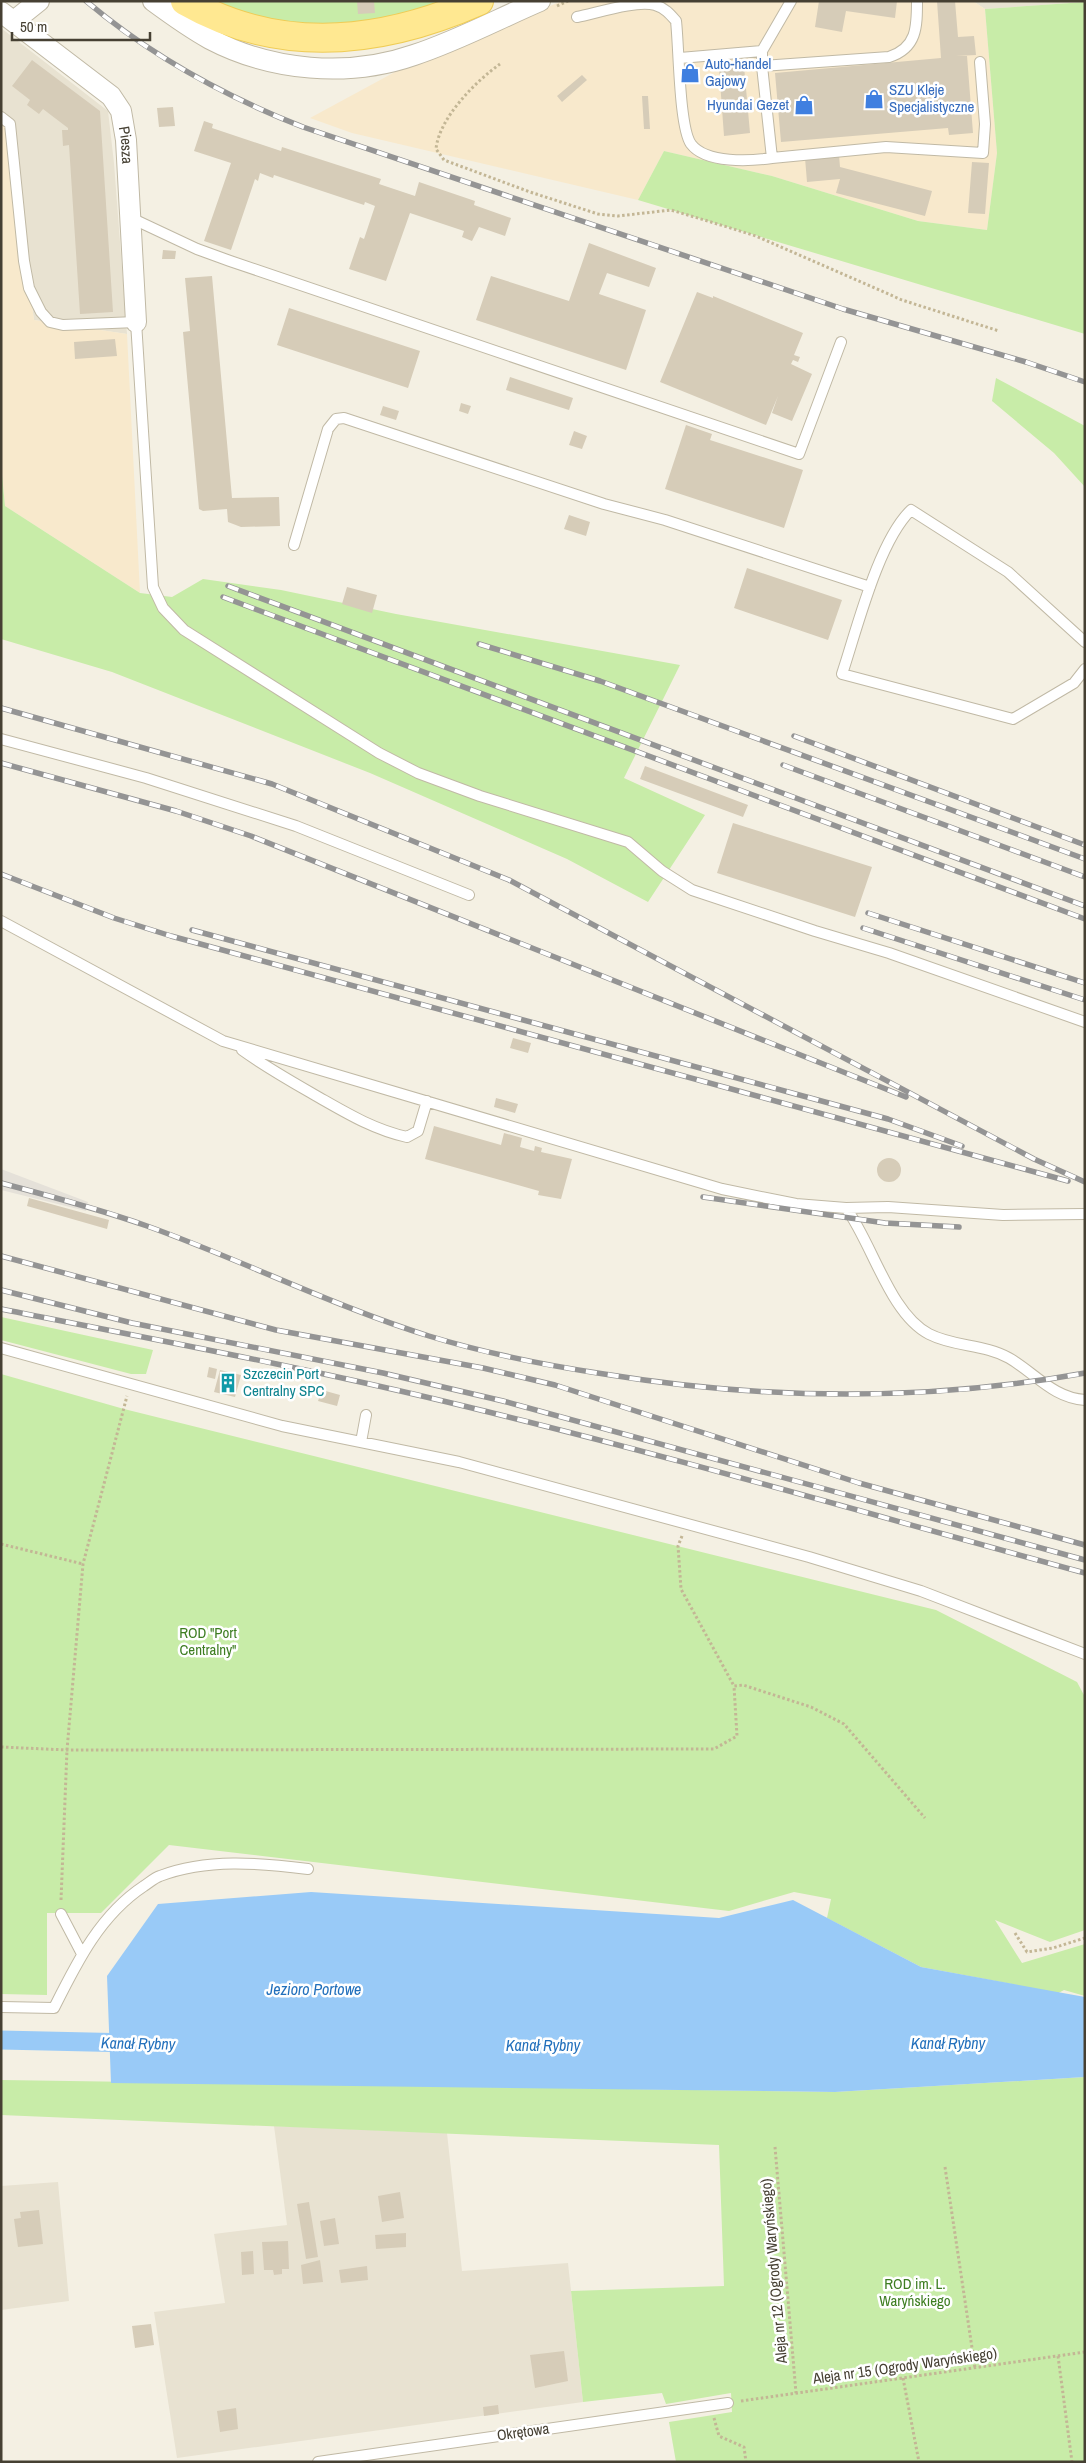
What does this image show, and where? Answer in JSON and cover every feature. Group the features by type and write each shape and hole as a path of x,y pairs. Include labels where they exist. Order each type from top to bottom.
{"main road":[{"path":"185,1 243,26 286,36 327,39 378,34 411,27 479,1"}],"street":[{"path":"8,16 39,1"},
{"path":"153,1 193,30 231,49 273,62 319,68 369,65 412,56 540,1"},
{"name":"Piesza","path":"8,16 95,82 117,104 124,123 136,322"}],"lane":[{"path":"772,158 762,51 791,1"},
{"path":"762,66 897,54 914,39 917,21 917,1"},
{"path":"577,17 642,5 654,5 667,10 676,21 687,135 692,145 726,160 747,161 886,147 983,152 985,124 980,62"},
{"path":"680,58 762,51"},
{"path":"1,117 10,124 24,262 29,288 41,312 50,322 64,325 136,322 152,582 163,608 184,630 379,753 418,773 480,796 628,842 662,871 692,890 815,931 889,953 1085,1022"},
{"path":"131,218 197,249 230,261 798,454 841,342"},
{"path":"294,544 328,428 336,419 344,418 604,504 665,520 870,587"},
{"path":"1085,642 1008,572 911,510 899,522 870,587 842,674 1013,719 1074,683 1085,669"},
{"path":"1,739 146,778 296,826 469,895"},
{"path":"1,921 222,1041 722,1189 796,1204 846,1208 888,1207 1003,1215 1085,1214"},
{"path":"233,1044 264,1066 365,1123 388,1133 407,1138 418,1131 427,1101"},
{"path":"846,1208 863,1235 875,1262 899,1304 909,1319 922,1330 942,1340 1004,1355 1055,1392 1085,1400"},
{"path":"1,1348 282,1426 459,1462 868,1574 1000,1620 1085,1654"},
{"path":"361,1442 366,1415"},
{"path":"1,2007 54,2008 82,1954 101,1926 127,1898 159,1876 191,1868 224,1864 262,1864 308,1869"},
{"path":"61,1914 82,1954"},
{"name":"Okrętowa","path":"318,2462 728,2403"}],"path":[{"path":"500,64 469,91 440,133 436,149 444,160 530,192 598,214 618,216 672,210 711,222 756,236 902,300 999,331"},
{"path":"61,1914 67,1750 83,1564 124,1408"},
{"path":"1,1544 83,1564"},
{"path":"1,1747 67,1750 714,1749 737,1736 734,1686 681,1589 678,1546"},
{"path":"734,1686 743,1685 811,1707 844,1724 925,1818"},
{"path":"1015,1933 1027,1952 1053,1948 1085,1938"},
{"name":"Aleja nr 12 (Ogrody Waryńskiego)","path":"774,2147 796,2393"},
{"path":"946,2167 975,2368"},
{"name":"Aleja nr 15 (Ogrody Waryńskiego)","path":"728,2403 1085,2352"},
{"path":"1058,2356 1072,2462"},
{"path":"903,2378 919,2462"},
{"path":"710,2406 720,2436 744,2446 746,2462"}],"shaded area":[{"path":"562,1 973,1 985,9 997,153 987,230 918,221 772,176 664,151 638,200 352,133 310,118 406,66"},
{"path":"973,1 1085,1 1085,2 985,9"},
{"path":"1,28 108,111 114,163 127,334 34,320 13,160 1,105"},
{"path":"1,105 13,160 34,320 127,334 140,593 5,506 1,465"},
{"path":"1,1169 88,1202 86,1211 1,1190"},
{"path":"274,2126 447,2133 462,2271 568,2263 583,2402 177,2458 154,2312 225,2303 214,2234 287,2225"},
{"path":"58,2182 69,2301 1,2310 1,2186"}],"green space":[{"path":"212,1 458,1 356,29 266,21"},
{"path":"1085,2 1085,334 638,200 664,151 772,176 918,221 987,230 997,153 985,9"},
{"path":"996,378 1085,426 1085,487 1054,453 992,401"},
{"path":"1,465 5,506 140,593 172,597 203,579 281,590 396,614 680,665 624,778 705,815 648,902 567,859 370,773 112,672 1,639"},
{"path":"1,1317 153,1350 146,1374 131,1374 1,1340"},
{"name":"ROD \"Port Centralny\"","path":"1,1374 124,1409 936,1610 1077,1682 1085,1697 1085,1930 1050,1942 995,1920 1022,1963 1085,1944 1085,1996 1064,1990 1051,1997 1017,1985 921,1967 827,1918 831,1899 794,1892 729,1911 169,1845 101,1913 47,1913 47,1995 1,1994"},
{"name":"ROD im. L. Waryńskiego","path":"1085,2077 1085,2462 676,2462 669,2422 732,2412 731,2393 666,2404 662,2393 583,2402 571,2291 724,2286 719,2145 1,2115 1,2080 835,2092"}],"water":[{"name":"Jezioro Portowe","path":"311,1892 719,1918 793,1900 921,1967 1085,1997 1085,2077 835,2092 111,2083 107,1976 158,1904"}],"building":[{"path":"357,1 374,1 375,13 358,14"},
{"path":"819,1 897,1 895,18 846,11 842,32 815,27"},
{"path":"937,1 955,1 958,37 974,36 976,55 956,56 967,56 973,133 949,135 948,128 781,142 775,73 941,58"},
{"path":"32,60 100,111 113,312 80,314 69,145 63,146 62,130 68,130 68,128 43,109 39,114 27,105 30,100 12,86"},
{"path":"744,66 750,133 724,136 719,68"},
{"path":"582,75 587,80 562,102 557,96"},
{"path":"642,96 648,96 650,129 644,129"},
{"path":"173,107 175,126 159,127 157,108"},
{"path":"204,121 213,124 212,128 281,151 282,147 381,179 379,184 415,196 419,182 475,201 474,205 511,218 505,236 479,227 472,241 462,237 464,231 410,213 386,281 349,269 360,237 364,239 375,206 365,202 364,205 274,175 273,178 260,173 258,181 255,179 231,250 204,241 231,163 194,151"},
{"path":"839,155 840,167 932,191 925,216 836,193 840,179 807,182 805,158"},
{"path":"972,162 989,163 985,214 968,213"},
{"path":"589,243 656,268 649,287 607,273 599,294 646,310 626,370 476,320 491,276 569,301"},
{"path":"163,250 176,251 175,259 162,259"},
{"path":"212,276 232,498 279,497 280,526 241,527 228,522 227,509 203,511 199,509 183,332 190,331 185,278"},
{"path":"697,292 713,298 713,296 803,333 794,355 800,357 798,362 793,360 791,364 812,374 792,421 772,413 778,396 766,425 660,382"},
{"path":"289,308 420,351 408,388 277,345"},
{"path":"115,339 117,356 75,359 74,342"},
{"path":"510,377 573,398 569,410 506,390"},
{"path":"461,403 471,406 468,414 459,411"},
{"path":"383,406 399,411 396,420 380,415"},
{"path":"686,425 712,434 710,440 803,470 784,528 665,489"},
{"path":"574,431 587,436 582,449 569,445"},
{"path":"569,515 590,522 586,536 564,529"},
{"path":"747,568 842,600 828,640 734,608"},
{"path":"347,587 377,595 372,613 342,604"},
{"path":"645,766 748,805 743,817 640,779"},
{"path":"733,823 872,867 855,917 717,873"},
{"path":"513,1038 531,1043 528,1053 510,1048"},
{"path":"496,1098 518,1104 515,1113 494,1107"},
{"path":"434,1126 501,1145 504,1133 522,1138 520,1147 534,1151 535,1146 542,1148 541,1152 572,1159 561,1199 538,1195 539,1191 425,1159"},
{"path":"889,1158 894,1159 900,1165 900,1175 894,1181 889,1182 884,1181 878,1175 877,1170 878,1165 884,1159"},
{"path":"29,1198 109,1220 107,1229 27,1206"},
{"path":"209,1367 217,1369 215,1379 207,1377"},
{"name":"Szczecin Port Centralny SPC","path":"220,1370 241,1375 235,1397 214,1392"},
{"path":"322,1390 340,1395 337,1406 318,1401"},
{"path":"400,2192 404,2218 382,2222 378,2196"},
{"path":"309,2202 318,2257 306,2259 297,2204"},
{"path":"39,2210 43,2244 18,2247 14,2219 21,2218 20,2212"},
{"path":"335,2218 339,2244 324,2246 320,2221"},
{"path":"406,2233 406,2247 376,2249 375,2235"},
{"path":"288,2241 289,2269 282,2269 282,2274 274,2275 273,2270 264,2270 262,2242"},
{"path":"253,2251 254,2274 242,2275 241,2252"},
{"path":"320,2260 323,2282 303,2284 301,2265"},
{"path":"367,2266 368,2280 341,2283 339,2270"},
{"path":"151,2324 154,2345 135,2348 132,2326"},
{"path":"564,2351 568,2381 535,2388 530,2355"},
{"path":"498,2405 499,2414 484,2416 483,2407"},
{"path":"236,2408 238,2429 220,2432 217,2411"}],"waterway":[{"name":"Kanał Rybny","path":"1,2040 134,2043"}],"railway":[{"path":"86,1 136,40 189,73 245,102 303,127 843,309 1026,362 1085,382"},
{"path":"228,586 1085,906"},
{"path":"223,597 1085,919"},
{"path":"479,644 600,681 1085,859"},
{"path":"1,708 272,784 509,880 1034,1159 1085,1182"},
{"path":"794,736 1085,845"},
{"path":"1,763 176,811 251,836 906,1097"},
{"path":"783,765 1085,877"},
{"path":"1,874 114,918 171,936 1068,1181"},
{"path":"868,913 1085,983"},
{"path":"863,928 1085,1000"},
{"path":"192,930 888,1119 962,1146"},
{"path":"1,1183 93,1208 147,1226 358,1311 429,1336 494,1354 560,1367 664,1383 724,1389 844,1394 905,1393 965,1389 1085,1373"},
{"path":"703,1197 885,1223 959,1227"},
{"path":"1,1256 276,1330 483,1368 555,1385 859,1483 1085,1545"},
{"path":"1,1290 132,1323 383,1373 503,1401 1085,1560"},
{"path":"1,1309 293,1367 468,1407 700,1467 1085,1573"}],"place":[{"name":"Auto-handel Gajowy","path":"690,73"},
{"name":"SZU Kleje Specjalistyczne","path":"874,99"},
{"name":"Hyundai Gezet","path":"804,105"},
{"name":"Szczecin Port Centralny SPC","path":"228,1383"}]}
